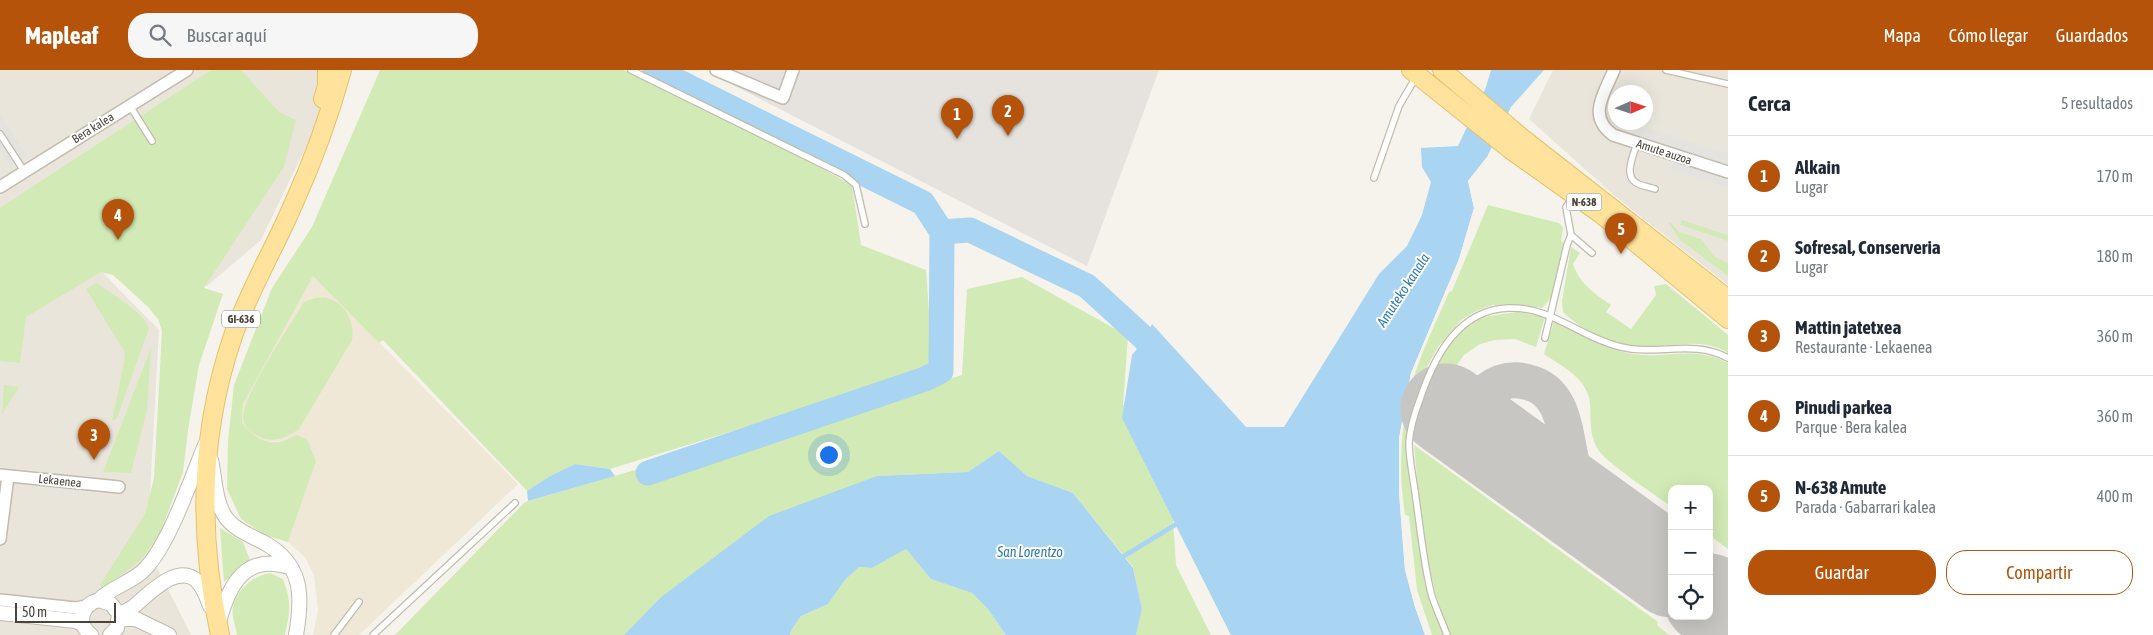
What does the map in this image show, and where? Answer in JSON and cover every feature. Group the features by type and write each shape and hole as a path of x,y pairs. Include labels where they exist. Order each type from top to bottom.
{"main road":[{"path":"293,206 326,86 327,70"},
{"name":"GI-636","path":"219,630 210,585 205,533 204,491 208,440 216,392 234,336 293,206 328,122 342,70"},
{"path":"328,122 355,70"},
{"name":"N-638","path":"1442,70 1449,89"},
{"name":"N-638","path":"1415,72 1449,89 1517,144 1728,299"},
{"name":"N-638","path":"1517,144 1575,196 1654,257 1728,319"}],"street":[{"name":"Bera kalea","path":"0,187 187,70"},
{"path":"716,70 783,98 793,70"},
{"name":"Amute auzoa","path":"1614,70 1599,108 1603,127 1613,135 1728,172"},
{"path":"208,440 221,508 228,519 238,529 284,556 297,576 300,604 296,635"},
{"path":"87,630 82,615 93,603 105,593 142,572 150,562 173,520 208,440"},
{"path":"0,539 4,475"},
{"name":"Lekaenea","path":"4,475 119,487"},
{"path":"219,630 230,587 239,577 250,569 262,564 271,563 291,568"},
{"path":"119,616 160,583 181,576 197,581 204,592 219,630"},
{"path":"0,600 76,608 93,603 111,604 119,616 117,628 111,635"},
{"path":"0,613 76,622 87,630"},
{"path":"119,616 136,619 169,635"}],"lane":[{"path":"631,70 844,175 856,185 865,224"},
{"path":"1666,70 1728,84"},
{"path":"1374,178 1399,106 1415,72"},
{"path":"130,106 152,141"},
{"path":"0,134 24,172"},
{"path":"1637,143 1630,166 1630,175 1635,182 1656,189"},
{"path":"1545,338 1571,235 1566,208 1575,196"},
{"path":"1571,235 1592,253"},
{"path":"1447,635 1432,594 1425,564 1409,443 1416,410 1438,356 1454,332 1473,317 1490,310 1509,308 1552,315 1604,342 1621,348 1640,351 1689,348 1710,350 1728,358"},
{"path":"373,635 515,502"},
{"path":"334,635 359,602"}],"shaded area":[{"path":"0,70 343,70 261,240 207,286 103,273 159,330 147,548 191,635 0,635"},
{"path":"722,70 1159,70 1087,266 719,78"},
{"path":"1553,70 1728,70 1728,285 1616,197 1529,119"},
{"path":"0,113 27,156 10,167 0,151"},
{"path":"1639,130 1653,130 1728,154 1728,165 1637,136"},
{"path":"1673,161 1728,179 1728,188 1671,170"},
{"path":"313,275 518,484 359,635 313,635 318,610 314,575 305,557 288,542 316,460 296,435 287,441 264,442 251,434 242,422 243,404"}],"green space":[{"path":"211,70 241,70 279,112 296,120 284,167 204,288 223,294 199,365 183,472 159,536 141,560 103,589 100,585 145,514 154,478 162,331 158,319 148,307 113,275 101,272 26,317 20,363 0,361 0,208"},
{"path":"380,70 623,70 676,88 852,185 861,245 926,270 933,369 610,469 575,464 550,476 527,491 383,340 379,343 313,276 243,404 242,422 259,439 280,442 296,435 307,439 316,461 288,542 265,535 241,519 227,489 228,441 234,385 272,288 312,227"},
{"path":"1488,205 1559,223 1563,227 1561,241 1564,243 1556,287 1548,302 1542,308 1516,304 1492,305 1476,311 1461,320 1438,347 1423,374 1410,412 1406,439 1409,478 1425,585 1444,635 1432,635 1417,590 1409,516 1405,515 1401,464 1405,414 1420,359 1449,292 1452,291"},
{"path":"1682,220 1728,235 1728,241 1680,225"},
{"path":"1668,222 1679,232 1701,239 1715,257 1728,263 1728,276 1680,240"},
{"path":"1571,247 1580,253 1573,264 1579,277 1611,305 1606,312 1631,329 1656,295 1654,286 1666,284 1728,335 1728,353 1718,348 1696,344 1640,347 1620,344 1589,331 1570,319 1563,312 1562,301"},
{"path":"1022,277 1128,336 1123,405 1175,419 1231,635 1173,520 1176,565 1211,635 1136,635 1142,609 1133,567 1073,493 1027,476 999,451 968,472 877,476 660,598 624,635 395,635 525,502 962,375 967,289"},
{"path":"97,283 141,316 149,328 117,418 112,421 125,357 124,351 86,289"},
{"path":"315,298 327,298 344,309 352,327 352,340 299,429 280,439 265,439 248,429 243,418 245,408 258,377 304,302"},
{"path":"1518,312 1545,317 1536,347 1515,339 1495,340 1480,344 1464,355 1418,420 1436,363 1453,338 1463,328 1476,320"},
{"path":"1554,322 1592,341 1623,352 1646,355 1704,355 1728,363 1728,549 1713,538 1713,485 1668,485 1668,504 1620,470 1597,448 1591,426 1590,403 1584,387 1573,374 1544,354"},
{"path":"151,348 147,410 131,473 103,472"},
{"path":"4,385 19,387 2,414"},
{"path":"1414,445 1658,622 1657,625 1669,635 1451,635 1442,613 1429,566 1421,518"},
{"path":"220,528 243,542 250,560 224,582"},
{"path":"906,549 931,579 972,593 988,609 1006,635 790,635 801,616 828,604 845,580 859,567 872,568"},
{"path":"270,573 283,579 288,595 289,613 285,635 237,635 233,617 235,600 242,589 252,580"}],"water":[{"name":"Amuteko kanala","path":"1491,70 1544,70 1511,107 1487,157 1468,181 1474,208 1459,259 1411,373 1399,438 1399,493 1405,570 1425,635 1231,635 1122,418 1132,355 1145,339 1152,324 1246,427 1284,427 1379,274 1407,246 1422,215 1431,182 1422,167 1421,148 1458,146 1486,87"},
{"name":"San Lorentzo","path":"999,451 1027,476 1073,493 1133,568 1142,609 1136,635 1006,635 988,609 972,593 931,579 906,549 872,568 859,567 845,580 828,604 801,616 790,635 624,635 660,598 769,516 877,476 968,472"},
{"path":"575,464 610,469 615,476 528,501 527,491 550,476"}],"pier":[{"path":"1487,157 1489,158 1471,181 1477,208 1461,260 1414,373 1401,439 1400,463 1404,541 1408,570 1417,607 1427,635 1425,635 1405,570 1399,493 1399,439 1411,373 1459,259 1474,208 1468,181"}],"waterway":[{"path":"655,70 923,203 942,232 970,230 1087,286 1145,339 1164,368"},
{"path":"648,473 925,379 941,371 942,232"},
{"path":"1124,556 1175,525"}],"taxiway":[{"path":"1470,426 1471,416 1477,402 1488,390 1497,384 1516,380 1541,388 1552,397 1559,410 1564,424 1573,470 1581,491 1593,509 1613,529"}],"runway":[{"path":"1446,409 1668,569"},
{"path":"1713,602 1728,612"}],"place":[{"name":"Sofresal, Conserveria","path":"1008,136"},
{"name":"Alkain","path":"957,139"},
{"name":"Pinudi parkea","path":"118,240"},
{"name":"N-638 Amute","path":"1621,254"},
{"name":"Mattin jatetxea","path":"94,460"}]}
